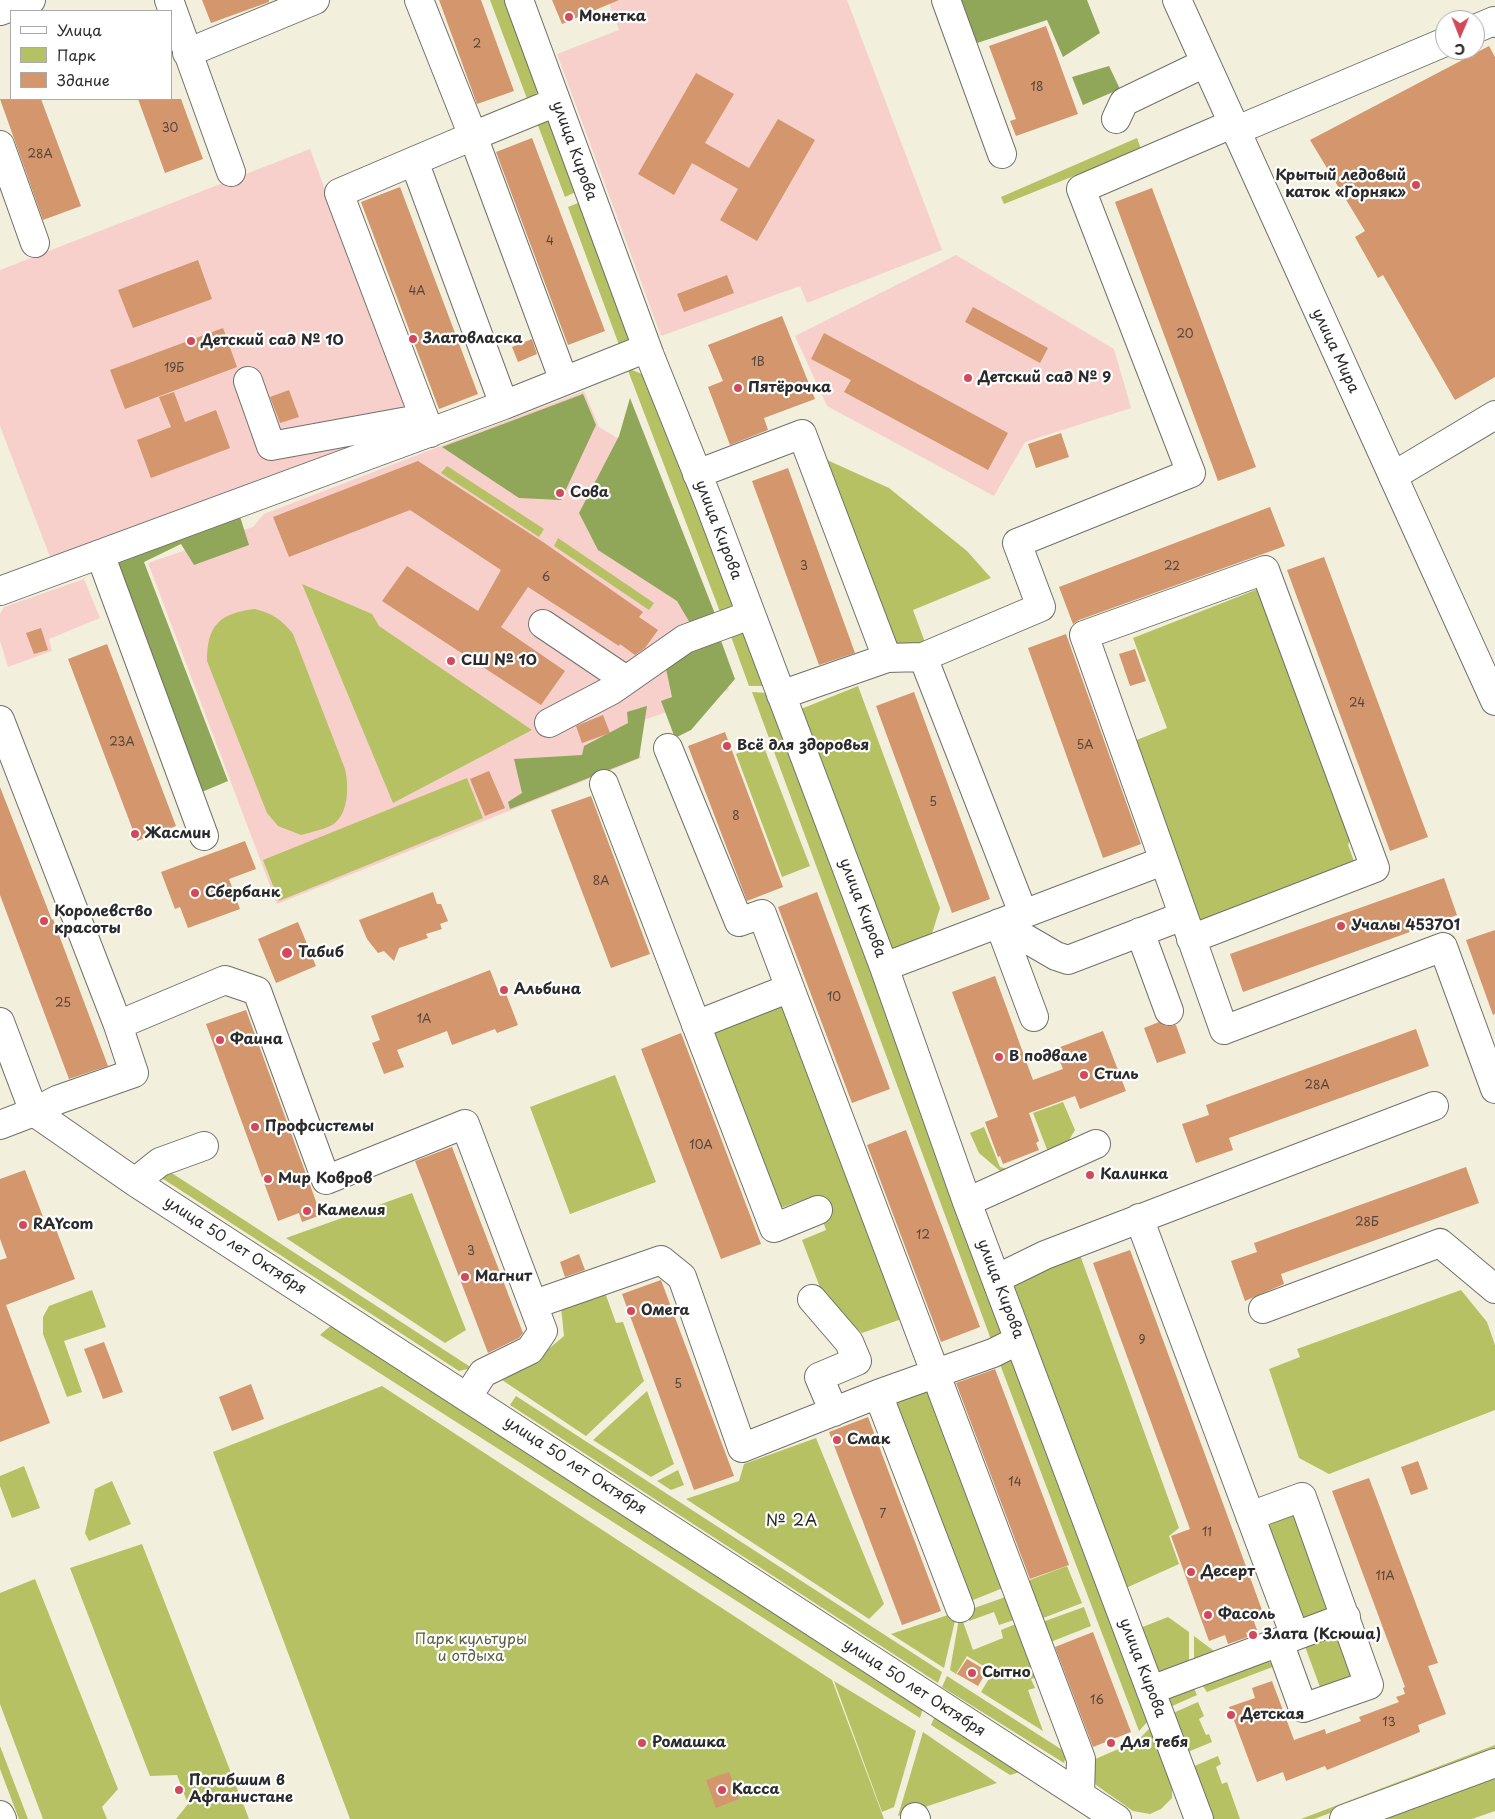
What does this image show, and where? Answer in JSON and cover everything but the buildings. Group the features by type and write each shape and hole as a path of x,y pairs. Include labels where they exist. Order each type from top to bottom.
{"street":[{"path":"0,11 31,0"},
{"path":"169,0 231,172"},
{"path":"187,52 315,0"},
{"path":"420,0 564,381"},
{"name":"улица Кирова","path":"518,0 647,348 697,474 884,967 967,1202 1199,1819"},
{"path":"946,0 1002,154"},
{"name":"улица Мира","path":"1178,0 1495,701"},
{"path":"781,695 887,658 923,657 1041,607 1017,543 1192,473 1081,189 1234,127 1311,91 1435,46"},
{"path":"1116,119 1124,102 1205,63"},
{"path":"430,433 339,193 556,102"},
{"path":"0,145 34,243"},
{"path":"414,161 504,405"},
{"path":"0,591 430,433 647,348"},
{"path":"248,381 271,446 408,422 430,433"},
{"path":"1393,476 1459,441 1495,415"},
{"path":"697,474 802,434 887,658"},
{"path":"100,554 204,836"},
{"path":"1011,918 1056,956 1068,960 1140,932 1187,928 1375,868 1264,570 1084,635 1163,861 1187,928 1224,1030 1443,947 1495,1089"},
{"path":"549,723 626,680 686,639 750,615"},
{"path":"543,624 626,680"},
{"path":"923,657 1011,918 1034,1017"},
{"path":"0,720 140,1078 57,1100 34,1112 0,1125"},
{"path":"668,748 739,922 762,914 937,1373 1029,1626 1081,1759 1080,1794"},
{"path":"604,784 774,1228 818,1210"},
{"path":"884,967 1163,861"},
{"path":"1140,932 1169,1012"},
{"path":"118,1025 225,980 257,992 326,1180 465,1124 535,1304 543,1331 530,1350 483,1373 468,1396"},
{"path":"696,1025 790,988"},
{"path":"0,1022 34,1112"},
{"path":"996,1279 1045,1255 1434,1106"},
{"name":"улица 50 лет Октября","path":"34,1112 135,1182 468,1396 1117,1819"},
{"path":"967,1202 1096,1144"},
{"path":"135,1182 160,1162 204,1146"},
{"path":"1139,1218 1250,1516 1287,1639 1303,1708 1369,1685 1302,1497 1250,1516"},
{"path":"1263,1309 1440,1243 1495,1288"},
{"path":"535,1304 661,1260 682,1277 742,1448 878,1394 993,1353 1019,1340"},
{"path":"812,1299 849,1342 857,1361 819,1377 834,1412"},
{"path":"878,1394 960,1608"},
{"path":"1151,1690 1346,1618"},
{"path":"1344,1819 1495,1763"},
{"path":"0,1814 2,1819"}],"shaded area":[{"path":"608,0 847,0 942,250 807,303 800,286 661,336 557,54 619,30"},
{"name":"Детский сад № 10","path":"310,149 408,412 408,430 52,562 0,426 0,270"},
{"name":"Детский сад № 9","path":"956,255 1114,349 1131,408 1025,442 994,496 827,406 795,336"},
{"name":"СШ № 10","path":"584,391 599,427 619,439 729,690 630,725 641,758 277,904 148,563 253,527 264,514"},
{"path":"84,579 100,618 49,639 52,651 8,667 0,641 0,614 4,607"}],"green space":[{"path":"490,0 507,0 540,88 529,104"},
{"path":"951,0 1087,0 1100,33 1063,57 1047,20 968,46"},
{"path":"1109,66 1120,89 1083,105 1072,77"},
{"path":"534,115 546,115 555,124 580,190 565,197"},
{"path":"1137,138 1141,149 1004,204 1001,197"},
{"path":"583,201 634,335 622,353 568,207"},
{"path":"627,368 647,376 735,605 722,617"},
{"path":"583,394 596,425 561,500 519,498 442,447"},
{"path":"630,398 717,619 690,623 677,601 598,550 579,513 619,436"},
{"path":"827,460 889,488 967,551 991,578 913,610 926,645 893,657 821,461"},
{"path":"447,466 544,529 539,537 441,473"},
{"path":"237,507 249,545 194,565 181,544 144,562 228,781 197,794 106,555"},
{"path":"558,538 654,603 649,610 554,546"},
{"path":"302,584 372,614 379,626 532,730 393,803"},
{"path":"1263,587 1355,827 1348,845 1357,869 1214,923 1190,922 1129,743 1167,728 1133,638"},
{"path":"255,609 276,618 293,634 345,769 347,792 345,807 338,820 321,830 301,835 278,826 267,813 207,661 209,639 218,623 232,614"},
{"path":"739,629 746,634 766,686 749,686 729,631"},
{"path":"720,638 735,679 691,730 675,738 661,701 672,697 665,664"},
{"path":"858,686 940,908 929,943 892,953 881,937 801,709"},
{"path":"752,692 769,693 1005,1330 993,1345"},
{"path":"647,706 639,758 510,809 508,802 522,793 514,759 582,755 584,746 628,723 627,712"},
{"path":"762,742 810,866 782,877 736,754"},
{"path":"467,778 483,818 279,901 263,860"},
{"path":"784,998 910,1316 862,1333 824,1298 802,1240 826,1230 814,1196 775,1210 704,1032"},
{"path":"615,1075 656,1182 570,1214 530,1107"},
{"path":"1063,1102 1075,1130 1062,1152 1006,1176 979,1153 970,1133 984,1127 1000,1167 1007,1169 1048,1152 1033,1113"},
{"path":"164,1168 472,1368 459,1371 154,1173"},
{"path":"412,1193 466,1330 445,1343 286,1238"},
{"path":"1080,1255 1179,1528 1169,1536 1179,1564 1126,1588 1014,1285 1021,1274"},
{"path":"603,1287 616,1323 623,1322 644,1381 586,1436 502,1380 533,1362 564,1336 561,1307"},
{"path":"92,1290 106,1327 64,1341 82,1392 67,1397 43,1334 43,1317 49,1306"},
{"path":"1461,1290 1487,1322 1495,1345 1495,1410 1329,1474 1299,1458 1269,1369 1300,1357 1297,1349"},
{"path":"335,1322 923,1708 920,1718 320,1335"},
{"path":"998,1359 1012,1359 1150,1719 1139,1731"},
{"name":"Парк культуры и отдыха","path":"382,1386 832,1680 884,1819 350,1819 213,1452"},
{"path":"924,1386 935,1392 1008,1586 963,1604 891,1414 894,1398"},
{"path":"647,1391 674,1464 651,1477 593,1440"},
{"path":"516,1396 942,1672 938,1683 510,1405"},
{"path":"816,1438 884,1604 869,1619 686,1499 739,1481 744,1464"},
{"path":"24,1466 40,1508 12,1518 0,1486 0,1476"},
{"path":"678,1470 684,1485 671,1490 657,1481"},
{"path":"112,1481 131,1524 89,1541 85,1533 95,1489"},
{"path":"1292,1509 1331,1609 1299,1625 1263,1530"},
{"path":"142,1544 249,1819 176,1819 188,1804 177,1775 150,1776 70,1568"},
{"path":"1067,1566 1082,1603 1033,1622 1019,1584"},
{"path":"35,1579 118,1789 102,1807 107,1819 43,1819 0,1704 0,1593"},
{"path":"1011,1595 1020,1618 999,1625 994,1612 969,1621 966,1611"},
{"path":"1084,1607 1091,1626 1048,1643 1034,1625"},
{"path":"957,1612 944,1668 891,1634"},
{"path":"960,1613 973,1650 1003,1638 1001,1630 1021,1622 1043,1675 1031,1679 1035,1688 1028,1690 1043,1731 981,1692 993,1672 967,1656 956,1674 950,1670"},
{"path":"1168,1617 1189,1632 1189,1669 1157,1674 1140,1628"},
{"path":"1340,1633 1354,1682 1324,1698 1303,1641"},
{"path":"1194,1636 1222,1657 1194,1667"},
{"path":"1267,1660 1275,1666 1207,1692 1198,1679"},
{"path":"947,1676 1067,1753 1064,1763 942,1687"},
{"path":"834,1681 916,1731 894,1807 882,1812"},
{"path":"1191,1681 1197,1695 1170,1707 1167,1697"},
{"path":"1198,1702 1204,1716 1199,1719 1206,1735 1209,1734 1212,1742 1185,1753 1171,1714"},
{"path":"935,1716 1020,1772 1010,1775 931,1725"},
{"path":"1153,1725 1172,1775 1172,1798 1161,1809 1150,1814 1133,1811 1096,1785 1086,1763 1137,1741"},
{"path":"923,1732 997,1783 898,1816"},
{"path":"1495,1745 1495,1751 1314,1819 1301,1819"},
{"path":"0,1746 28,1819 19,1819 0,1769"},
{"path":"1218,1756 1221,1764 1216,1767 1222,1784 1227,1782 1240,1819 1211,1819 1192,1767"},
{"path":"1495,1771 1495,1811 1472,1819 1368,1819"}],"place":[{"name":"Монетка","path":"569,17"},
{"name":"Крытый ледовый каток «Горняк»","path":"1416,185"},
{"name":"Златовласка","path":"413,339"},
{"name":"Детский сад № 10","path":"191,341"},
{"name":"Детский сад № 9","path":"968,378"},
{"name":"Пятёрочка","path":"738,388"},
{"name":"Сова","path":"560,493"},
{"name":"СШ № 10","path":"451,661"},
{"name":"Всё для здоровья","path":"727,746"},
{"name":"Жасмин","path":"135,834"},
{"name":"Сбербанк","path":"195,893"},
{"name":"Королевство красоты","path":"44,921"},
{"name":"Учалы 453701","path":"1341,926"},
{"name":"Табиб","path":"287,953"},
{"name":"Альбина","path":"504,990"},
{"name":"Фаина","path":"220,1040"},
{"name":"В подвале","path":"999,1057"},
{"name":"Стиль","path":"1084,1075"},
{"name":"Профсистемы","path":"255,1127"},
{"name":"Калинка","path":"1090,1175"},
{"name":"Мир Ковров","path":"268,1179"},
{"name":"Камелия","path":"307,1211"},
{"name":"RAYcom","path":"23,1225"},
{"name":"Магнит","path":"465,1277"},
{"name":"Омега","path":"631,1311"},
{"name":"Смак","path":"837,1440"},
{"name":"Десерт","path":"1191,1572"},
{"name":"Фасоль","path":"1208,1615"},
{"name":"Злата (Ксюша)","path":"1253,1635"},
{"name":"Сытно","path":"972,1673"},
{"name":"Детская","path":"1231,1715"},
{"name":"Ромашка","path":"642,1743"},
{"name":"Для тебя","path":"1111,1743"},
{"name":"Погибшим в Афганистане","path":"179,1790"},
{"name":"Касса","path":"722,1790"}],"district":[{"name":"№ 2А","path":"792,1522"}]}
